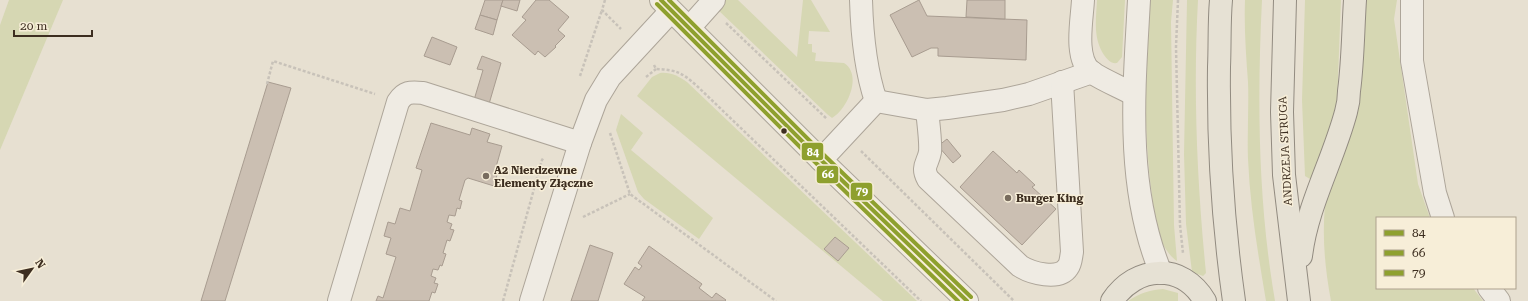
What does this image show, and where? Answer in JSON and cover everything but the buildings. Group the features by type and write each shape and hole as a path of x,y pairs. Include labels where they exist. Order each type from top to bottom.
{"main road":[{"path":"1221,0 1219,96 1220,160 1224,220 1234,301"},
{"name":"ANDRZEJA STRUGA","path":"1286,0 1282,112 1284,174 1298,295"},
{"path":"1298,295 1303,236 1347,110 1351,77 1355,0"},
{"path":"1112,301 1120,290 1135,279 1161,272 1175,275 1188,282 1197,290 1205,301"}],"street":[{"path":"689,28 714,0"},
{"path":"861,0 862,34 872,89 876,101"},
{"path":"1083,0 1081,52 1084,64 1092,72 1133,94"},
{"path":"1139,0 1133,94 1136,165 1140,201 1148,240 1161,272"},
{"path":"1412,0 1412,61 1434,193 1443,217"},
{"path":"531,301 580,143 596,100 604,85 637,46 666,5 821,160 967,301"},
{"path":"876,101 927,110 1003,100 1029,94 1092,72"},
{"path":"927,110 930,152 924,167 928,179 1020,266 1030,272 1045,275 1064,272 1068,268 1071,261 1072,252 1062,82"},
{"path":"339,301 398,102 402,96 411,92 423,93 580,143"},
{"path":"821,160 876,101"},
{"path":"1490,289 1498,301"}],"path":[{"path":"605,0 602,10 637,46 656,69 682,73 696,85 921,301"},
{"path":"1178,0 1176,47 1180,217 1184,260"},
{"path":"267,84 273,61 398,102"},
{"path":"609,131 630,194 776,301"},
{"path":"556,221 570,223 630,194"}],"green space":[{"path":"9,0 63,0 0,150 0,25"},
{"path":"724,0 738,0 797,57 803,0 811,0 830,32 809,31 808,44 812,44 812,52 816,53 815,61 844,63 850,68 852,76 853,84 851,92 843,108 838,114 832,118 827,114 717,9"},
{"path":"1097,0 1125,0 1122,57 1117,63 1111,62 1100,49 1096,29"},
{"path":"1149,0 1173,0 1171,22 1174,225 1177,261 1164,247 1160,240 1157,233 1153,211 1146,122 1146,73"},
{"path":"1187,0 1198,0 1196,102 1198,171 1206,273 1203,276 1192,272 1186,224 1184,154"},
{"path":"1245,0 1262,0 1259,113 1260,151 1265,226 1275,301 1266,301 1252,212 1248,159 1248,92"},
{"path":"1305,0 1341,0 1337,104 1333,127 1312,179 1305,176 1302,100"},
{"path":"1366,0 1397,0 1394,19 1418,184 1430,217 1376,217 1376,289 1474,289 1483,301 1331,301 1325,253 1325,205"},
{"path":"660,73 674,75 687,82 917,301 883,301 637,96 652,77"},
{"path":"621,114 643,133 631,150 713,218 699,239 644,199 638,192 616,130"},
{"path":"1163,289 1178,293 1178,301 1128,301 1145,292"}],"transit line":[{"name":"84","path":"661,0 821,160 967,301"},
{"name":"79","path":"669,0 825,156 971,297"},
{"name":"66","path":"657,4 817,164 958,301"}],"place":[{"name":"A2 Nierdzewne Elementy Złączne","path":"486,176"},
{"name":"Burger King","path":"1008,198"}]}
